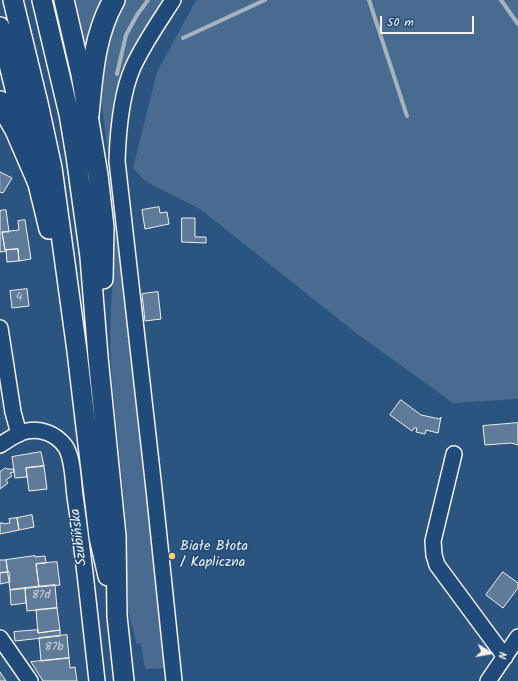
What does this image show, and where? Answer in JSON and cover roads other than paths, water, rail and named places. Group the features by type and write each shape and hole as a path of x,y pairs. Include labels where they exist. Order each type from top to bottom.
{"highway":[{"path":"88,115 94,57 100,33 114,0"},
{"path":"0,102 16,130 38,181"}],"main road":[{"path":"13,0 52,168 74,331"},
{"path":"42,0 60,73 76,156 90,258 98,357"},
{"path":"64,0 88,115 99,182 104,227 101,327 98,357"},
{"path":"0,27 38,181 62,287 74,331"},
{"name":"Szubińska","path":"74,331 99,536 117,616"},
{"name":"Szubińska","path":"98,357 116,536 117,616 124,681"}],"street":[{"path":"173,0 150,35 132,68 123,101 118,132 117,161 174,681"},
{"path":"0,328 13,412 19,434"},
{"name":"Szubińska","path":"0,445 19,434 37,430 47,432 57,438 65,446 70,455 97,681"},
{"path":"454,454 433,541 434,555 437,565 505,657"},
{"path":"488,681 518,637"},
{"path":"0,638 30,681"}],"waterway":[{"path":"117,74 126,35 137,15 148,0"},
{"path":"183,38 265,0"},
{"path":"369,0 407,116"},
{"path":"501,0 518,24"}],"place":[{"name":"Białe Błota / Kapliczna","path":"172,556"}]}
